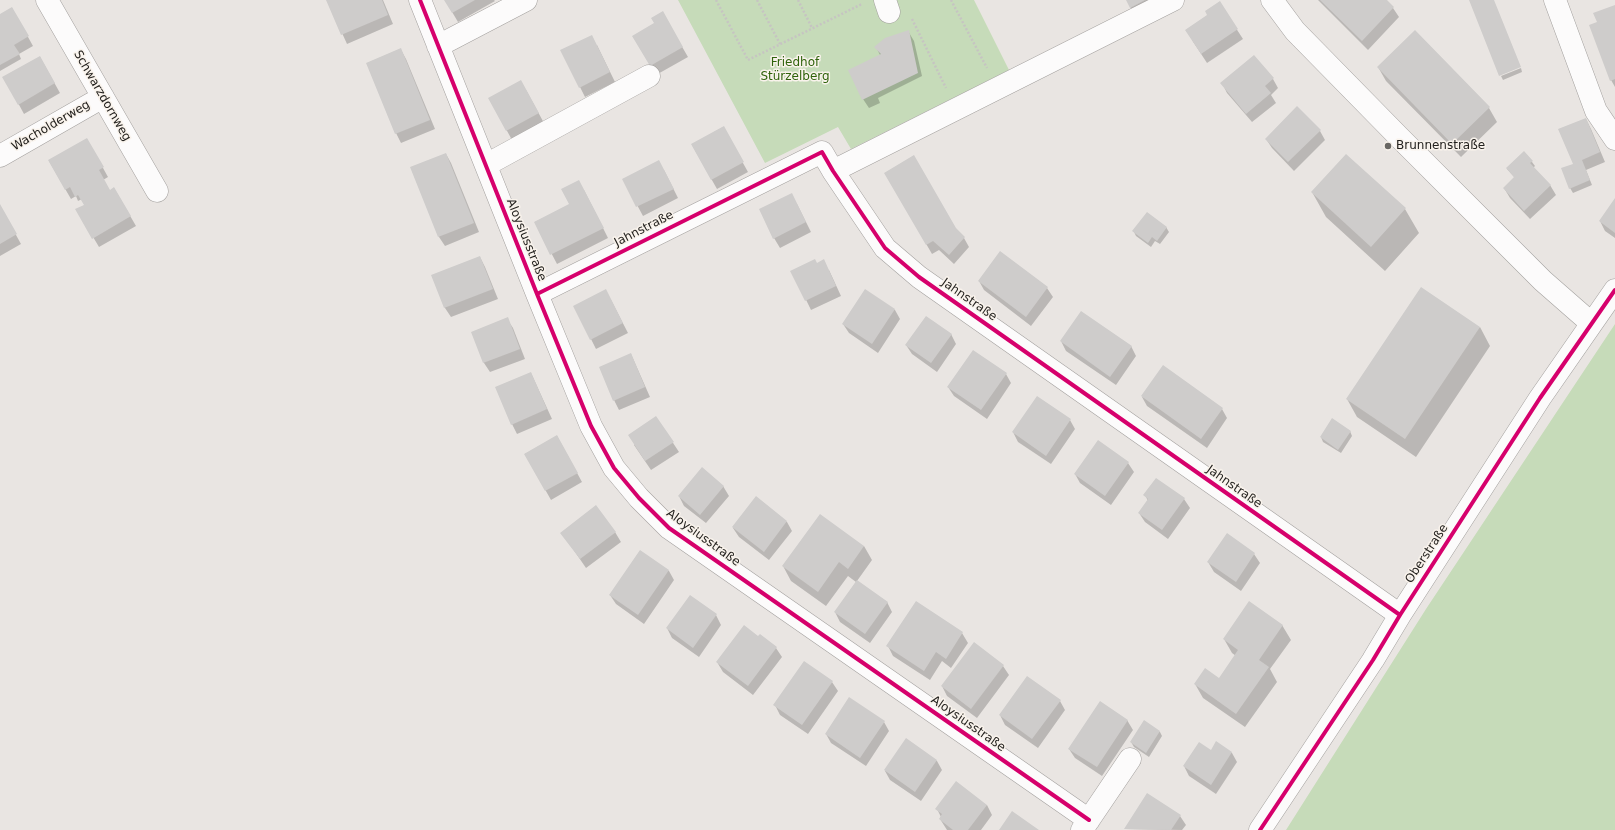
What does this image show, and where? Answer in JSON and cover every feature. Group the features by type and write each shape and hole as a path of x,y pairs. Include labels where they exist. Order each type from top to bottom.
{"street":[{"name":"Schwarzdornweg","path":"47,0 157,191"},
{"name":"Aloysiusstraße","path":"420,0 591,426 614,468 639,498 669,528 1085,825 1130,759"},
{"path":"438,46 526,0"},
{"path":"833,171 1173,0"},
{"path":"1272,0 1296,31 1399,137 1543,280 1591,323"},
{"path":"1555,0 1596,111 1615,139"},
{"path":"486,165 649,76"},
{"name":"Wacholderweg","path":"0,156 102,96"},
{"name":"Jahnstraße","path":"537,294 822,152 833,171 885,248 919,277 1400,615"},
{"name":"Oberstraße","path":"1260,830 1373,660 1400,615 1536,405 1615,290"}],"path":[{"path":"716,0 748,60 812,28 887,7 956,109"},
{"path":"757,0 780,44"},
{"path":"798,0 812,28"},
{"path":"951,0 997,88"}],"green space":[{"name":"Friedhof Stürzelberg","path":"678,0 974,0 1009,70 851,149 838,127 765,163"},
{"path":"1615,324 1615,830 1286,830 1426,609"}],"building":[{"path":"326,0 382,0 388,15 341,35"},
{"path":"444,0 475,0 452,13"},
{"path":"1126,0 1145,0 1130,8"},
{"path":"1320,0 1387,0 1394,7 1362,41"},
{"path":"1469,0 1494,0 1521,67 1499,76"},
{"path":"1220,1 1238,29 1201,54 1185,30 1207,15 1205,11"},
{"path":"1615,5 1615,79 1610,81 1589,25 1597,22 1593,13"},
{"path":"12,7 29,36 14,45 20,54 0,65 0,14"},
{"path":"663,11 683,47 650,66 632,36 654,23 651,18"},
{"path":"909,30 918,73 862,100 848,70 881,54 874,47 885,38"},
{"path":"1415,30 1490,107 1452,144 1377,67"},
{"path":"592,35 610,72 579,88 560,50"},
{"path":"401,48 430,120 395,134 366,63"},
{"path":"1254,55 1274,78 1265,86 1271,93 1246,114 1220,83"},
{"path":"40,56 55,83 18,105 2,77"},
{"path":"521,80 539,113 506,131 488,98"},
{"path":"1297,106 1321,130 1288,162 1265,139"},
{"path":"1586,118 1600,152 1582,160 1590,180 1569,189 1561,168 1573,164 1558,129"},
{"path":"724,126 744,162 711,180 691,144"},
{"path":"87,138 104,167 99,170 110,190 114,187 131,216 92,239 75,209 84,205 78,195 75,197 70,187 65,190 48,160"},
{"path":"1524,151 1533,161 1530,163 1551,185 1524,211 1503,188 1514,177 1506,168"},
{"path":"446,153 474,223 438,237 410,167"},
{"path":"1346,154 1406,208 1371,247 1311,192"},
{"path":"914,155 956,228 965,237 949,255 933,241 926,245 884,173"},
{"path":"659,160 674,189 636,207 622,179"},
{"path":"579,180 604,228 550,255 534,222 569,204 561,189"},
{"path":"792,193 806,222 773,239 759,209"},
{"path":"1615,198 1615,233 1599,221"},
{"path":"0,204 17,234 0,244"},
{"path":"1147,212 1167,227 1157,241 1152,237 1148,243 1132,231"},
{"path":"1000,251 1048,287 1026,317 978,281"},
{"path":"480,256 493,289 444,308 431,275"},
{"path":"815,259 817,263 824,259 836,286 805,301 790,271"},
{"path":"1421,287 1480,327 1405,439 1346,399"},
{"path":"606,289 623,323 590,340 573,306"},
{"path":"865,289 895,309 872,344 842,324"},
{"path":"1081,311 1132,346 1110,377 1060,341"},
{"path":"926,316 952,334 931,363 905,345"},
{"path":"508,317 520,349 483,363 471,332"},
{"path":"973,350 1007,373 981,410 947,387"},
{"path":"631,353 645,387 613,401 599,367"},
{"path":"1163,365 1223,408 1201,439 1141,396"},
{"path":"531,372 547,409 511,425 495,387"},
{"path":"1037,396 1071,419 1046,456 1012,432"},
{"path":"656,416 674,442 645,461 628,435"},
{"path":"1332,418 1351,431 1338,450 1320,437"},
{"path":"557,435 578,473 545,491 524,454"},
{"path":"1098,440 1129,462 1105,496 1074,474"},
{"path":"702,467 724,486 700,515 678,496"},
{"path":"1156,478 1185,498 1162,530 1138,513 1148,499 1143,495"},
{"path":"756,496 787,521 764,552 732,527"},
{"path":"596,505 616,532 580,559 560,533"},
{"path":"820,514 864,546 848,569 839,562 818,592 782,566"},
{"path":"1227,533 1255,553 1236,582 1207,562"},
{"path":"640,550 669,570 638,615 609,595"},
{"path":"857,580 888,602 865,634 834,612"},
{"path":"690,595 717,614 693,648 666,628"},
{"path":"916,601 963,632 946,659 936,652 924,671 886,646"},
{"path":"1249,601 1283,625 1259,660 1269,667 1236,714 1194,684 1205,668 1219,678 1238,650 1223,639"},
{"path":"744,625 758,636 760,634 777,647 748,686 716,662"},
{"path":"974,642 1004,665 971,709 941,686"},
{"path":"804,661 833,681 802,725 773,705"},
{"path":"1027,676 1061,700 1032,739 999,715"},
{"path":"849,697 885,721 860,758 825,734"},
{"path":"1100,701 1128,720 1097,767 1068,749"},
{"path":"1144,720 1160,731 1146,753 1130,742"},
{"path":"906,738 937,760 915,792 884,770"},
{"path":"1216,741 1232,752 1211,785 1183,766 1199,742 1211,750"},
{"path":"956,781 987,805 968,830 953,830 939,819 942,814 935,809"},
{"path":"1147,793 1181,815 1171,830 1124,829"},
{"path":"1012,811 1039,830 999,830"}],"cycle path":[{"path":"420,0 591,426 614,468 639,498 669,528 1089,820"},
{"path":"537,294 822,152 833,171 885,248 919,277 1400,615"},
{"path":"1260,830 1373,660 1400,615 1540,398 1615,290"}],"place":[{"name":"Brunnenstraße","path":"1388,146"}]}
